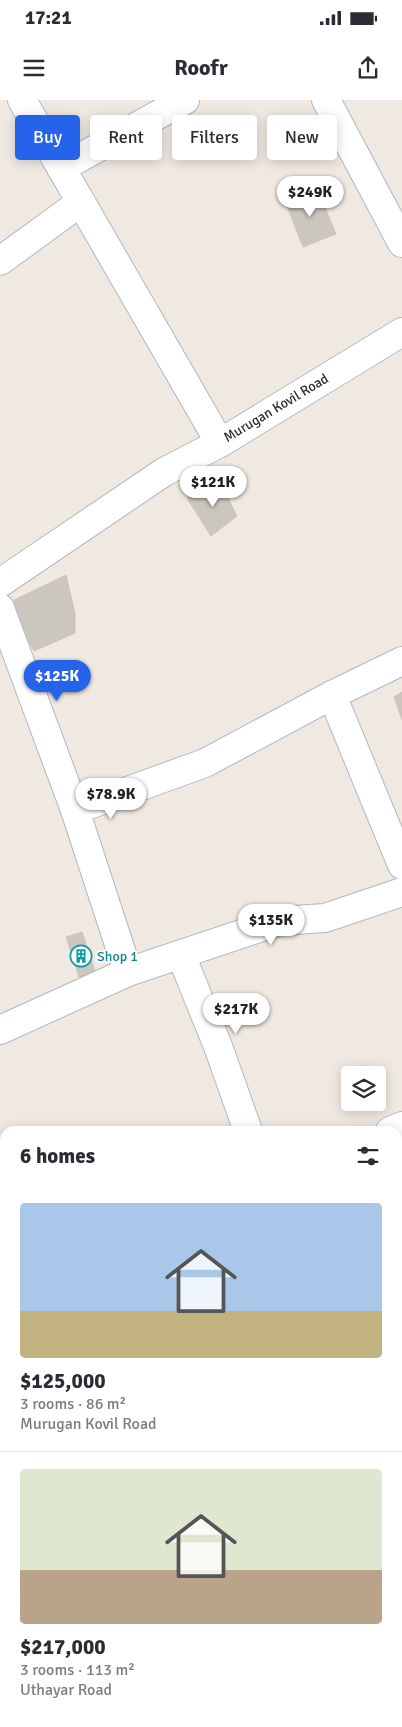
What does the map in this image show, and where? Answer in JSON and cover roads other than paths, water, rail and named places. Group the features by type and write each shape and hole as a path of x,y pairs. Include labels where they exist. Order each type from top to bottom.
{"street":[{"path":"22,100 220,442"},
{"path":"62,168 185,100"},
{"path":"326,100 402,243"},
{"path":"0,261 81,202"},
{"name":"Murugan Kovil Road","path":"0,583 164,472 220,442 402,332"},
{"path":"0,608 74,810 128,972"},
{"path":"74,810 205,763 332,695 402,661"},
{"path":"332,695 402,864"},
{"path":"0,1030 128,972 280,921 325,918 402,892"},
{"path":"181,955 219,1048 246,1126"}],"place":[{"name":"Shop 1","path":"81,956"}]}
